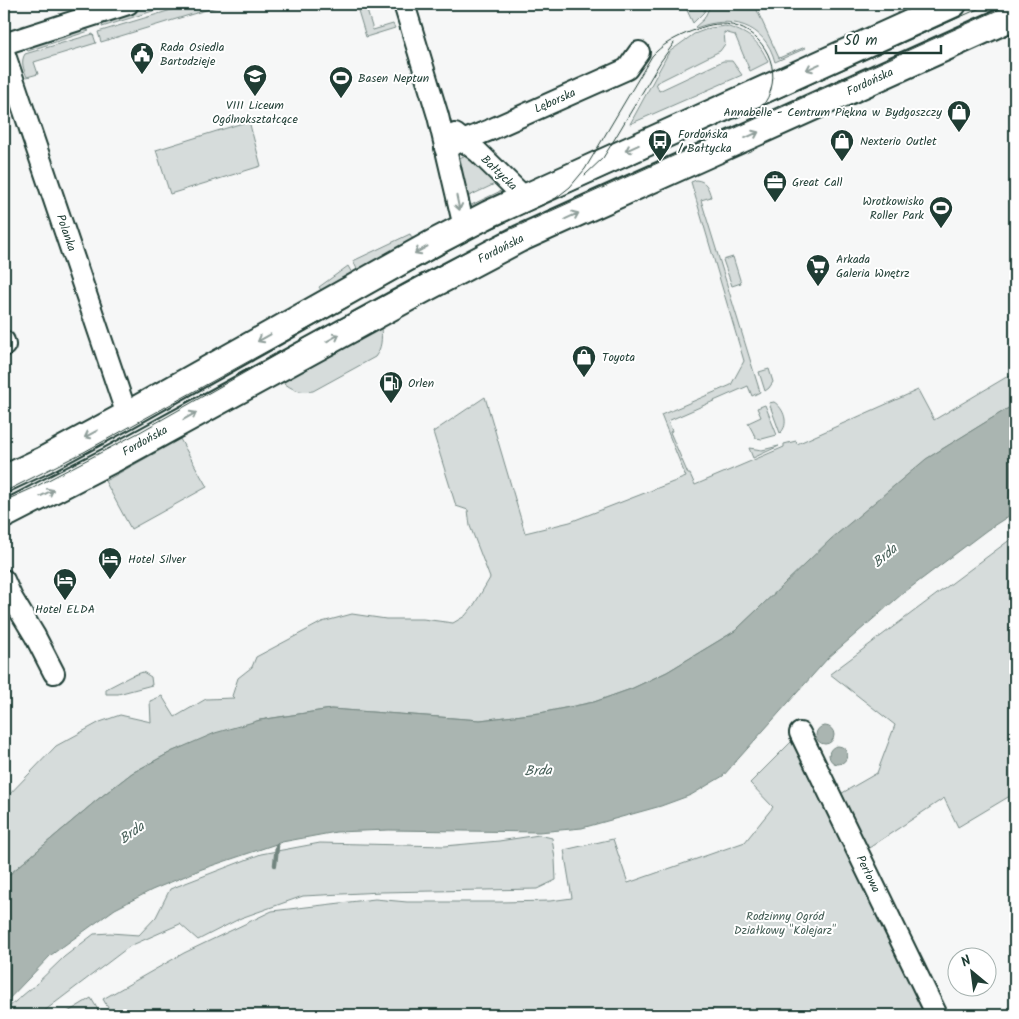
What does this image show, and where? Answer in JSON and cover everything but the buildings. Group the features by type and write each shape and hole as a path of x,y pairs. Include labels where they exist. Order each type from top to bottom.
{"main road":[{"path":"4,479 44,460 127,415 464,227 524,197 952,4"},
{"name":"Fordońska","path":"4,515 111,460 414,294 515,242 1015,16"},
{"name":"Bałtycka","path":"515,242 525,213 524,197"},
{"path":"464,227 471,239 488,250 515,242"}],"street":[{"path":"4,44 128,4"},
{"path":"407,4 440,122 454,144 464,227"},
{"name":"Polanka","path":"4,52 127,415"},
{"name":"Lęborska","path":"454,144 627,68 639,52"},
{"name":"Bałtycka","path":"454,144 510,182 524,197"},
{"path":"4,341 4,346"},
{"path":"4,580 54,673"},
{"name":"Perłowa","path":"800,733 937,1015"}],"green space":[{"path":"155,4 175,4 102,27 104,21 110,17"},
{"path":"191,4 219,4 219,6 101,42 98,32"},
{"path":"356,4 365,4 373,30 393,24 395,28 366,37"},
{"path":"684,4 707,4 704,12 693,23"},
{"path":"711,4 758,4 759,7 756,8 779,58 806,48 775,62 763,38 744,26 721,22 696,28 704,19"},
{"path":"725,26 740,31 751,38 761,48 768,62 750,71 735,35 724,32 725,44 720,51 656,83 659,91 723,61 732,61 742,75 630,124 669,52 694,34 710,28"},
{"path":"83,28 89,31 28,51 22,46"},
{"path":"93,34 96,43 34,62 38,74 27,77 23,63 25,54"},
{"path":"249,121 261,166 170,194 156,150"},
{"path":"466,155 499,182 465,198 457,159"},
{"path":"696,180 706,185 709,190 711,197 701,200 760,392 752,396 748,386 668,421 672,431 670,432 688,474 690,474 695,485 784,447 784,444 796,441 797,444 918,390 934,420 1015,372 1015,404 928,458 831,540 735,631 667,672 631,689 594,702 540,713 480,720 331,709 260,720 173,751 132,773 97,800 4,879 4,800 56,746 100,722 120,715 151,722 150,701 162,696 175,717 206,699 234,698 232,696 238,678 252,667 256,657 322,622 352,614 386,619 423,619 453,623 465,616 490,578 470,526 468,510 456,506 433,432 485,397 525,533 570,522 686,477 661,415 731,385 744,361 691,182"},
{"path":"507,188 508,190 469,215 467,207"},
{"path":"410,234 414,241 358,271 353,261"},
{"path":"733,257 741,283 732,286 723,260"},
{"path":"348,266 353,275 322,292 319,287"},
{"path":"381,327 381,343 375,357 313,391 304,392 296,390 281,381"},
{"path":"769,369 773,382 765,391 759,372"},
{"path":"774,402 781,408 785,421 785,426 780,433 769,403"},
{"path":"765,405 777,435 762,439 756,438 748,423 761,417 757,408"},
{"path":"180,439 207,487 131,529 105,481"},
{"path":"779,446 753,458 749,448 762,450"},
{"path":"1015,536 1015,793 958,827 944,798 866,850 837,796 877,773 895,725 830,674"},
{"path":"143,672 151,677 152,685 118,694 106,694 106,689"},
{"name":"Rodzinny Ogród Działkowy \"Kolejarz\"","path":"791,742 811,765 931,1015 112,1015 103,999 184,953 272,911 375,899 407,902 501,902 550,901 572,898 564,850 613,839 628,883 745,842 773,807 750,783"},
{"path":"539,835 552,838 556,880 537,889 381,892 303,896 241,918 198,940 180,924 130,946 39,1015 4,1015 4,1011 64,957 94,934 139,935 156,917 170,889 261,854 320,843 445,846"},
{"path":"91,998 101,1015 63,1015"}],"water":[{"name":"Brda","path":"1015,404 1015,512 987,530 902,594 828,658 723,776 691,795 661,806 582,828 539,832 389,830 336,832 282,842 202,869 152,890 115,909 51,955 4,1004 4,879 97,800 132,773 173,751 215,733 260,720 331,709 480,720 540,713 594,702 631,689 667,672 735,631 831,539 926,459"},
{"path":"825,726 831,729 834,735 831,741 825,744 819,741 816,735 819,729"},
{"path":"838,746 844,749 847,755 844,761 838,764 832,761 829,755 832,749"}],"waterway":[{"path":"275,865 277,846"}],"tram line":[{"path":"565,195 989,4"},
{"path":"4,501 33,488 140,432 309,336 491,238 1011,4"},
{"path":"4,492 84,452 471,239 556,198 570,187 585,169 652,56 664,45 677,38 703,27 720,24 744,29 762,44 772,65 773,77 768,97 752,117"},
{"path":"585,175 603,158 661,61 674,43"}],"place":[{"name":"Rada Osiedla Bartodzieje","path":"142,75"},
{"name":"VIII Liceum Ogólnokształcące","path":"255,97"},
{"name":"Basen Neptun","path":"341,99"},
{"name":"Annabelle - Centrum Piękna w Bydgoszczy","path":"959,133"},
{"name":"Fordońska / Bałtycka","path":"660,162"},
{"name":"Nexterio Outlet","path":"842,162"},
{"name":"Great Call","path":"775,203"},
{"name":"Wrotkowisko Roller Park","path":"941,229"},
{"name":"Arkada Galeria Wnętrz","path":"818,287"},
{"name":"Toyota","path":"584,378"},
{"name":"Orlen","path":"391,404"},
{"name":"Hotel Silver","path":"110,580"},
{"name":"Hotel ELDA","path":"65,601"}]}
